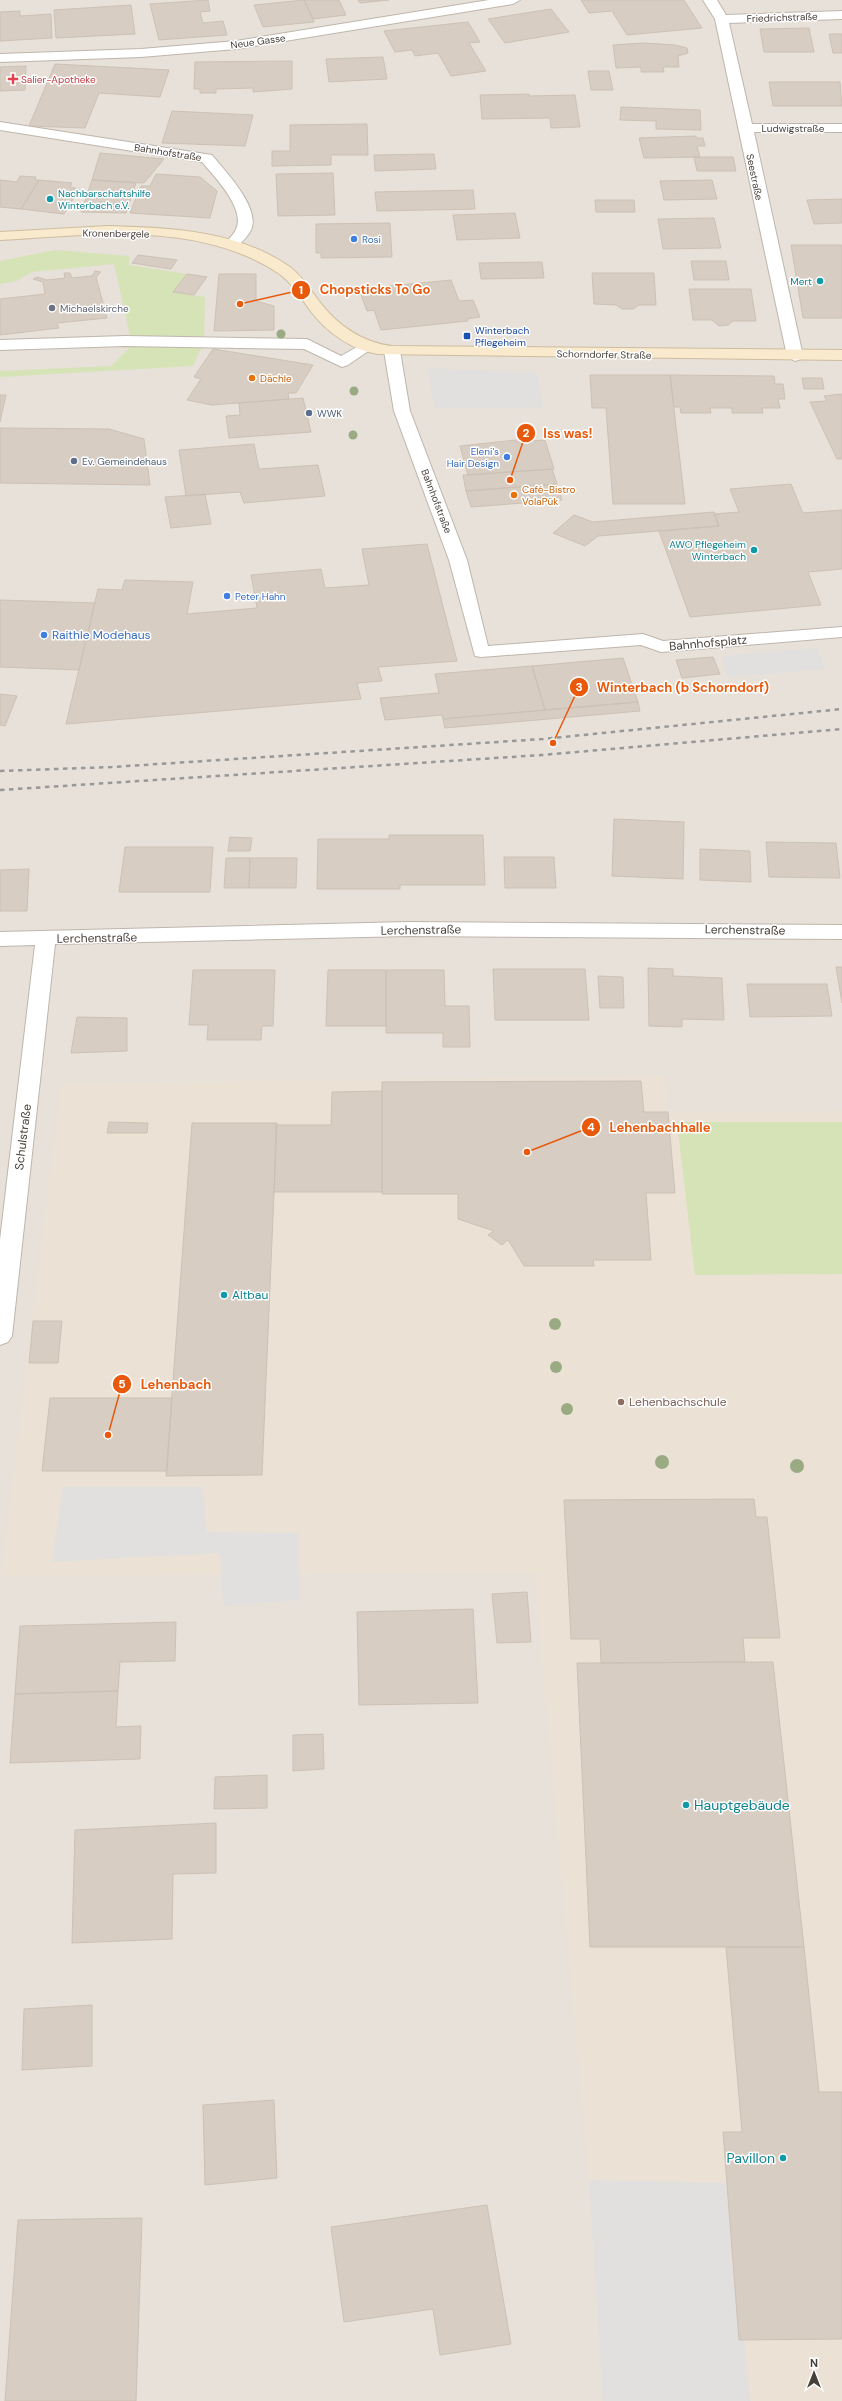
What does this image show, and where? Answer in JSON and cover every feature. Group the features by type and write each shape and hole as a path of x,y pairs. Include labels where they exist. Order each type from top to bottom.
{"street":[{"name":"Neue Gasse","path":"0,58 141,53 236,45 514,0"},
{"name":"Seestraße","path":"710,0 722,19 795,356"},
{"name":"Friedrichstraße","path":"722,19 842,15"},
{"name":"Bahnhofstraße","path":"0,126 207,158 236,194 246,218 244,230 232,244"},
{"name":"Ludwigstraße","path":"745,128 842,128"},
{"name":"Kronenbergele","path":"0,236 107,231 168,234 232,244"},
{"path":"0,345 125,342 307,344 342,362 366,346 326,319 301,286 285,270 249,249 232,244"},
{"name":"Schorndorfer Straße","path":"366,346 392,351 795,356 842,355"},
{"name":"Bahnhofstraße","path":"392,351 402,411 458,560 481,652"},
{"name":"Bahnhofsplatz","path":"481,652 644,639 661,647 842,632"},
{"name":"Lerchenstraße","path":"0,939 410,929 768,930 842,932"},
{"name":"Schulstraße","path":"0,1336 46,939"}],"shaded area":[{"path":"0,0 842,0 842,2401 0,2401"},
{"path":"428,368 538,373 543,408 434,408"},
{"path":"817,648 825,669 727,677 722,656"},
{"path":"665,1076 668,1112 842,1111 842,2401 609,2401 534,1573 1,1576 61,1083"},
{"path":"63,1487 203,1487 207,1532 299,1533 300,1600 223,1606 220,1553 52,1562"},
{"path":"589,2180 726,2183 751,2401 603,2401"}],"green space":[{"path":"55,250 129,256 129,265 187,274 174,292 205,297 204,342 193,366 0,377 0,371 111,366 132,345 114,264 32,272 17,281 0,284 0,261"},
{"path":"677,1122 842,1122 842,1274 695,1275"}],"building":[{"path":"208,0 210,11 200,12 203,23 223,21 227,35 159,40 150,4"},
{"path":"304,0 314,22 263,27 254,5"},
{"path":"304,0 339,0 346,15 313,19"},
{"path":"358,0 389,0 360,3"},
{"path":"581,0 684,0 702,28 627,35 612,11 589,13"},
{"path":"131,5 135,34 56,38 54,10"},
{"path":"551,9 569,32 505,43 488,19"},
{"path":"20,11 20,16 51,14 52,38 0,41 0,12"},
{"path":"468,22 480,42 469,43 486,71 451,76 438,53 415,56 412,50 395,52 384,31"},
{"path":"809,28 814,52 764,52 760,29"},
{"path":"829,34 842,34 842,53 833,53"},
{"path":"643,43 675,45 687,48 688,53 678,56 679,67 663,67 664,72 641,72 641,67 616,68 613,45"},
{"path":"383,57 387,79 329,82 326,59"},
{"path":"292,61 292,89 253,92 253,88 216,89 216,93 200,93 200,89 194,89 195,62"},
{"path":"55,64 169,70 160,97 99,93 85,128 29,126"},
{"name":"Salier-Apotheke","path":"26,66 25,90 0,91 0,67"},
{"path":"588,71 609,71 613,90 591,90"},
{"path":"769,82 840,82 842,106 773,106"},
{"path":"529,94 529,96 575,95 580,127 551,128 550,118 482,119 480,95"},
{"path":"621,107 700,110 701,130 656,129 656,121 620,120"},
{"path":"172,111 253,115 245,146 162,143"},
{"path":"367,124 368,155 331,155 331,165 272,166 272,151 290,151 290,125"},
{"path":"696,136 696,138 703,138 705,146 697,146 700,157 644,158 639,138"},
{"path":"100,153 164,159 144,183 92,180"},
{"path":"434,154 436,169 375,171 374,155"},
{"path":"694,157 733,157 736,171 697,171"},
{"path":"333,173 335,215 278,216 276,174"},
{"path":"156,174 200,177 217,191 210,218 130,213 141,186 150,186"},
{"path":"20,176 36,177 35,180 39,180 21,209 0,207 0,180 17,182"},
{"name":"Nachbarschaftshilfe Winterbach e.V.","path":"39,180 72,183 70,187 79,189 64,214 21,209"},
{"path":"92,180 136,183 126,213 81,212"},
{"path":"712,180 717,199 664,200 660,181"},
{"path":"473,190 475,209 377,211 375,192"},
{"path":"842,199 842,223 814,224 807,200"},
{"path":"595,200 634,200 635,212 596,212"},
{"path":"515,213 520,238 457,240 453,215"},
{"path":"714,218 721,248 663,249 658,219"},
{"name":"Rosi","path":"390,223 392,257 321,258 321,253 316,253 316,224"},
{"name":"Mert","path":"791,245 842,245 842,318 803,318"},
{"path":"138,255 177,260 171,269 132,263"},
{"path":"691,261 726,261 729,280 694,280"},
{"path":"542,262 544,278 481,279 479,263"},
{"name":"Michaelskirche","path":"95,271 101,272 96,277 107,318 57,323 59,328 0,335 0,299 45,294 43,282 33,279 37,277 47,280 65,278 64,273 70,273 72,278 92,276"},
{"path":"592,273 654,273 656,305 639,305 633,309 622,309 616,305 594,304"},
{"path":"187,274 207,277 194,295 173,292"},
{"path":"219,274 256,274 256,301 274,306 274,330 214,331"},
{"path":"451,280 459,301 473,300 480,317 467,319 468,321 381,330 374,310 367,311 359,289"},
{"path":"689,289 751,289 756,321 733,321 728,325 719,326 712,320 693,320"},
{"name":"Dächle","path":"213,349 313,365 296,393 288,393 289,399 212,405 187,400 201,379 194,377"},
{"path":"590,375 670,375 685,504 613,504 606,408 592,408"},
{"path":"670,375 774,376 775,384 783,384 785,399 778,399 780,408 762,408 763,413 732,413 732,408 710,408 711,413 681,413 680,407 674,407"},
{"path":"802,378 822,378 824,389 804,389"},
{"path":"842,394 842,459 837,459 810,402 827,401 824,396"},
{"path":"0,395 6,395 0,422"},
{"path":"303,398 311,432 229,438 226,416 240,415 239,403"},
{"name":"Ev. Gemeindehaus","path":"0,428 109,429 144,439 150,485 0,483"},
{"name":"Eleni's Hair Design","path":"516,440 517,442 545,440 554,469 468,475 460,446"},
{"path":"254,444 259,469 318,465 325,496 244,503 240,492 186,496 179,450"},
{"path":"552,469 557,484 466,491 463,475"},
{"name":"Café-Bistro VolaPük","path":"557,484 562,500 471,507 466,491"},
{"name":"AWO Pflegeheim Winterbach","path":"791,484 803,513 842,510 842,569 808,572 821,605 690,617 659,531 719,526 714,514 739,512 730,489"},
{"path":"205,494 211,524 171,528 165,497"},
{"path":"714,512 719,526 598,536 585,546 553,533 574,515 593,522"},
{"path":"427,544 457,661 378,667 382,681 357,683 361,699 66,724 98,589 122,590 125,580 193,582 187,614 257,608 251,575 321,569 325,588 369,585 362,549"},
{"name":"Raithle Modehaus","path":"0,600 95,603 79,670 0,667"},
{"path":"713,657 720,674 682,678 676,660"},
{"path":"623,658 638,702 545,710 532,666"},
{"path":"532,666 545,710 443,719 442,715 385,720 380,698 439,693 435,674"},
{"path":"0,694 17,696 5,726 0,725"},
{"path":"638,702 640,711 445,728 443,719"},
{"path":"614,819 684,822 683,879 612,876"},
{"path":"389,835 483,835 485,885 400,885 400,889 317,889 318,839 389,839"},
{"path":"230,837 252,838 250,851 228,851"},
{"path":"766,842 836,843 840,878 769,877"},
{"path":"125,847 213,847 210,892 119,892"},
{"path":"700,849 750,851 751,882 700,880"},
{"path":"504,857 554,857 556,888 505,888"},
{"path":"226,858 250,858 249,888 224,888"},
{"path":"250,858 297,858 296,888 249,888"},
{"path":"29,869 27,911 0,911 0,870"},
{"path":"836,967 842,967 842,1003"},
{"path":"648,968 673,969 673,976 722,978 724,1020 682,1019 682,1027 649,1026"},
{"path":"493,969 585,969 589,1020 495,1020"},
{"path":"193,970 275,970 273,1026 262,1026 261,1040 207,1040 208,1025 189,1025"},
{"path":"328,970 386,970 386,1026 326,1026"},
{"path":"386,970 444,970 445,1006 469,1006 470,1047 443,1047 443,1033 386,1033"},
{"path":"598,976 623,977 624,1008 600,1008"},
{"path":"747,984 827,984 832,1016 750,1017"},
{"path":"77,1017 127,1018 127,1051 71,1053"},
{"path":"641,1081 644,1112 668,1112 675,1193 646,1193 651,1260 593,1260 594,1266 524,1266 508,1240 502,1245 488,1235 494,1231 458,1219 458,1194 382,1194 382,1082"},
{"path":"382,1091 382,1192 274,1192 276,1125 331,1125 332,1092"},
{"path":"109,1122 148,1123 147,1133 107,1133"},
{"name":"Altbau","path":"192,1123 277,1123 262,1475 166,1476"},
{"path":"33,1321 62,1321 58,1363 29,1363"},
{"path":"50,1398 172,1398 167,1471 42,1471"},
{"path":"754,1499 756,1517 767,1517 780,1638 743,1638 745,1662 601,1663 600,1639 571,1639 564,1500"},
{"path":"527,1592 531,1642 497,1643 492,1594"},
{"path":"473,1609 478,1703 359,1705 357,1612"},
{"path":"176,1622 175,1661 120,1662 118,1691 15,1694 20,1626"},
{"name":"Hauptgebäude","path":"773,1662 804,1947 590,1947 577,1663"},
{"path":"118,1691 116,1727 141,1726 140,1759 10,1763 15,1694"},
{"path":"323,1734 324,1769 293,1771 293,1735"},
{"path":"267,1775 267,1808 214,1809 215,1777"},
{"path":"216,1823 216,1873 173,1874 172,1939 72,1943 75,1830"},
{"name":"Pavillon","path":"726,1947 804,1947 819,2092 842,2092 842,2339 739,2340 723,2132 742,2132"},
{"path":"92,2005 92,2066 22,2070 24,2009"},
{"path":"274,2100 277,2178 205,2185 203,2105"},
{"path":"487,2205 511,2344 440,2355 433,2309 344,2322 331,2227"},
{"path":"142,2218 136,2401 5,2401 18,2220"}],"railway":[{"path":"0,771 112,767 543,739 842,709"},
{"path":"0,790 542,755 842,729"}],"place":[{"name":"Salier-Apotheke","path":"13,79"},
{"name":"Nachbarschaftshilfe Winterbach e.V.","path":"50,199"},
{"name":"Rosi","path":"354,239"},
{"name":"Mert","path":"820,281"},
{"name":"Chopsticks To Go","path":"240,304"},
{"name":"Michaelskirche","path":"52,308"},
{"name":"Winterbach Pflegeheim","path":"467,336"},
{"name":"Dächle","path":"252,378"},
{"name":"WWK","path":"309,413"},
{"name":"Eleni's Hair Design","path":"507,457"},
{"name":"Ev. Gemeindehaus","path":"74,461"},
{"name":"Iss was!","path":"510,480"},
{"name":"Café-Bistro VolaPük","path":"514,495"},
{"name":"AWO Pflegeheim Winterbach","path":"754,550"},
{"name":"Peter Hahn","path":"227,596"},
{"name":"Raithle Modehaus","path":"44,635"},
{"name":"Winterbach (b Schorndorf)","path":"553,743"},
{"name":"Lehenbachhalle","path":"527,1152"},
{"name":"Altbau","path":"224,1295"},
{"name":"Lehenbachschule","path":"621,1402"},
{"name":"Lehenbach","path":"108,1435"},
{"name":"Hauptgebäude","path":"686,1805"},
{"name":"Pavillon","path":"783,2158"}]}
